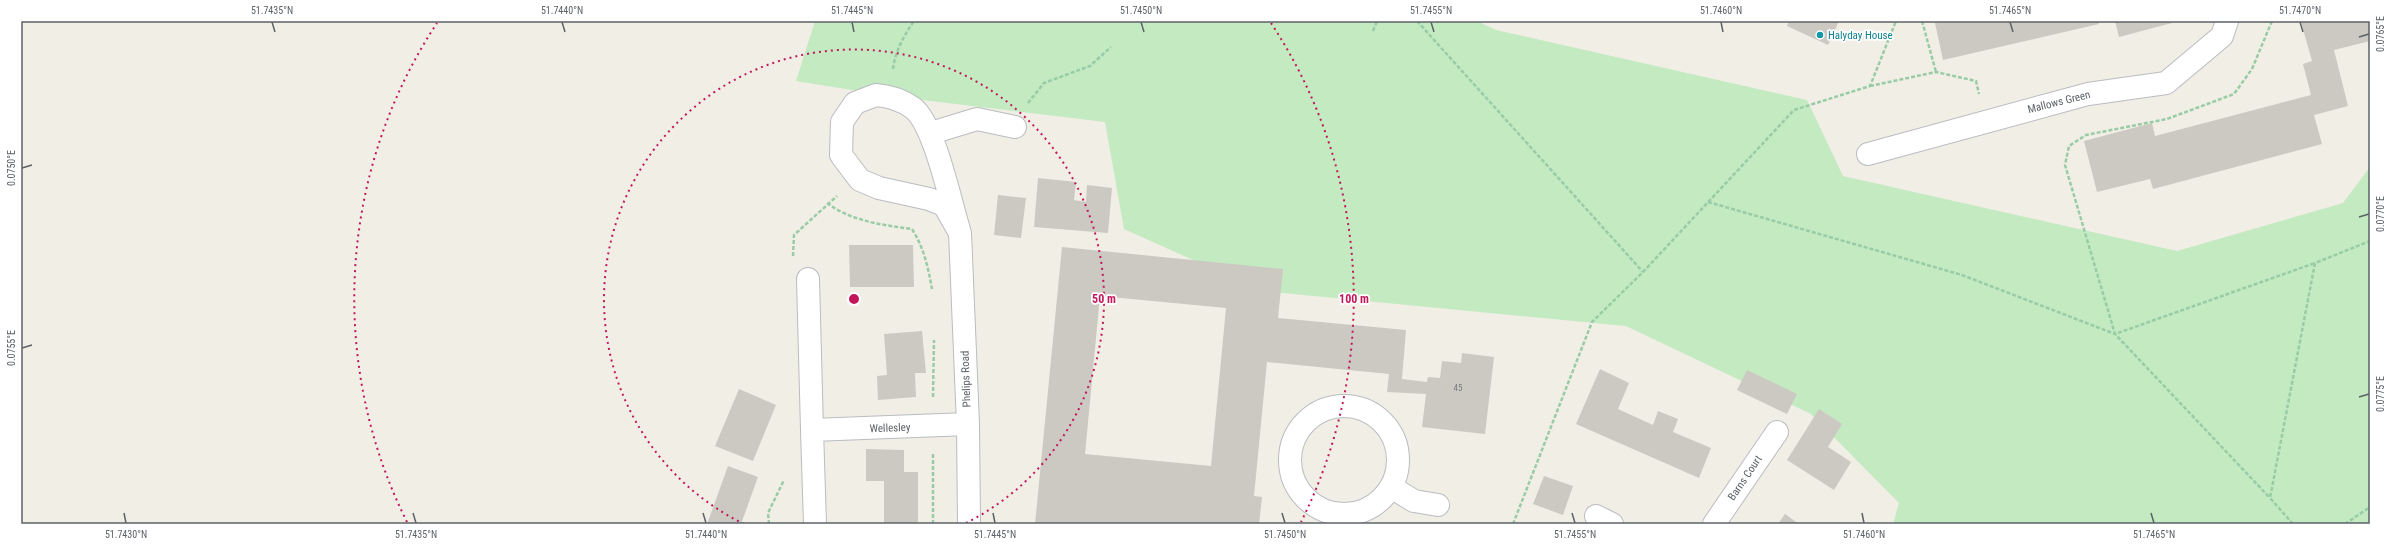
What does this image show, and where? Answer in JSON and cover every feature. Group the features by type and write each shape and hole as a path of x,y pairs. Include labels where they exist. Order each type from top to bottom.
{"street":[{"name":"Mallows Green","path":"1868,154 2088,94 2166,83 2222,36 2227,21"},
{"path":"876,95 889,96 914,108 931,133 960,234 944,205 928,199 879,188 860,180 841,155 842,122 855,103 876,95"},
{"path":"931,133 978,119 1015,127"},
{"name":"Phelips Road","path":"960,234 968,424 969,524"},
{"path":"808,279 815,524"},
{"path":"1346,405 1363,409 1379,419 1391,433 1398,451 1397,470 1391,487 1379,501 1363,511 1325,518 1299,491 1292,475 1289,458 1292,441 1301,426 1314,414 1329,407 1346,405"},
{"name":"Wellesley","path":"812,430 968,424"},
{"name":"Barns Court","path":"1714,524 1777,432"},
{"path":"1391,487 1414,501 1438,505"}],"path":[{"path":"889,96 894,60 907,32 914,21"},
{"path":"1373,31 1377,21"},
{"path":"1417,21 1643,272"},
{"path":"1870,86 1896,21"},
{"path":"1922,21 1936,72"},
{"path":"2115,334 2065,165 2069,146 2086,135 2167,119 2234,94 2252,69 2272,21"},
{"path":"1015,127 1030,100 1044,83 1090,66 1111,47"},
{"path":"1513,524 1592,322 1643,272 1794,110 1870,86 1936,72 1976,80 1986,121"},
{"path":"808,279 793,268 794,235 827,203 860,180"},
{"path":"1708,202 1962,275 2115,334 2293,524"},
{"path":"827,203 841,214 882,225 912,229 921,243 928,266 932,294"},
{"path":"2115,334 2315,263 2370,241"},
{"path":"2270,498 2315,263"},
{"path":"933,524 934,333"},
{"path":"2345,524 2370,507"}],"green space":[{"path":"815,21 1477,21 1496,30 1807,100 1843,176 2177,251 2343,203 2370,167 2370,524 1893,524 1899,503 1811,414 1626,326 1262,291 1124,229 1105,122 889,96 796,81"}],"building":[{"name":"Halyday House","path":"1789,21 1839,21 1828,45 1787,26"},
{"path":"1943,21 2098,21 2099,24 1943,60 1935,23"},
{"path":"2115,21 2171,21 2172,23 2119,37"},
{"path":"2370,21 2370,41 2334,50 2348,106 2314,115 2322,144 2153,189 2150,179 2097,192 2084,141 2152,123 2155,136 2311,95 2303,64 2312,61 2301,22"},
{"path":"1038,178 1076,182 1074,200 1086,202 1087,185 1112,188 1108,233 1034,227"},
{"path":"998,195 1026,198 1021,238 994,235"},
{"path":"849,245 913,245 914,287 850,287"},
{"path":"1062,247 1283,269 1278,318 1406,330 1402,379 1427,382 1428,377 1440,378 1442,361 1461,363 1462,353 1494,357 1485,434 1422,427 1426,394 1387,392 1389,374 1267,362 1254,496 1262,497 1259,524 1035,524","holes":["1100,296 1226,308 1211,466 1085,454"]},
{"path":"922,331 926,373 915,373 916,397 878,400 877,376 887,375 884,334"},
{"path":"1600,369 1629,383 1618,409 1653,425 1658,411 1678,419 1673,432 1711,448 1699,478 1576,424"},
{"path":"1747,370 1797,394 1787,414 1737,390"},
{"path":"739,389 776,405 753,461 715,446"},
{"path":"1819,409 1842,424 1828,447 1851,462 1834,490 1787,460"},
{"path":"866,449 904,450 904,472 918,472 918,524 884,524 884,481 866,481"},
{"path":"728,466 758,477 741,524 707,524"},
{"path":"1544,476 1573,486 1563,515 1533,504"},
{"path":"1785,514 1799,524 1778,524"}],"place":[{"name":"Halyday House","path":"1820,35"}]}
